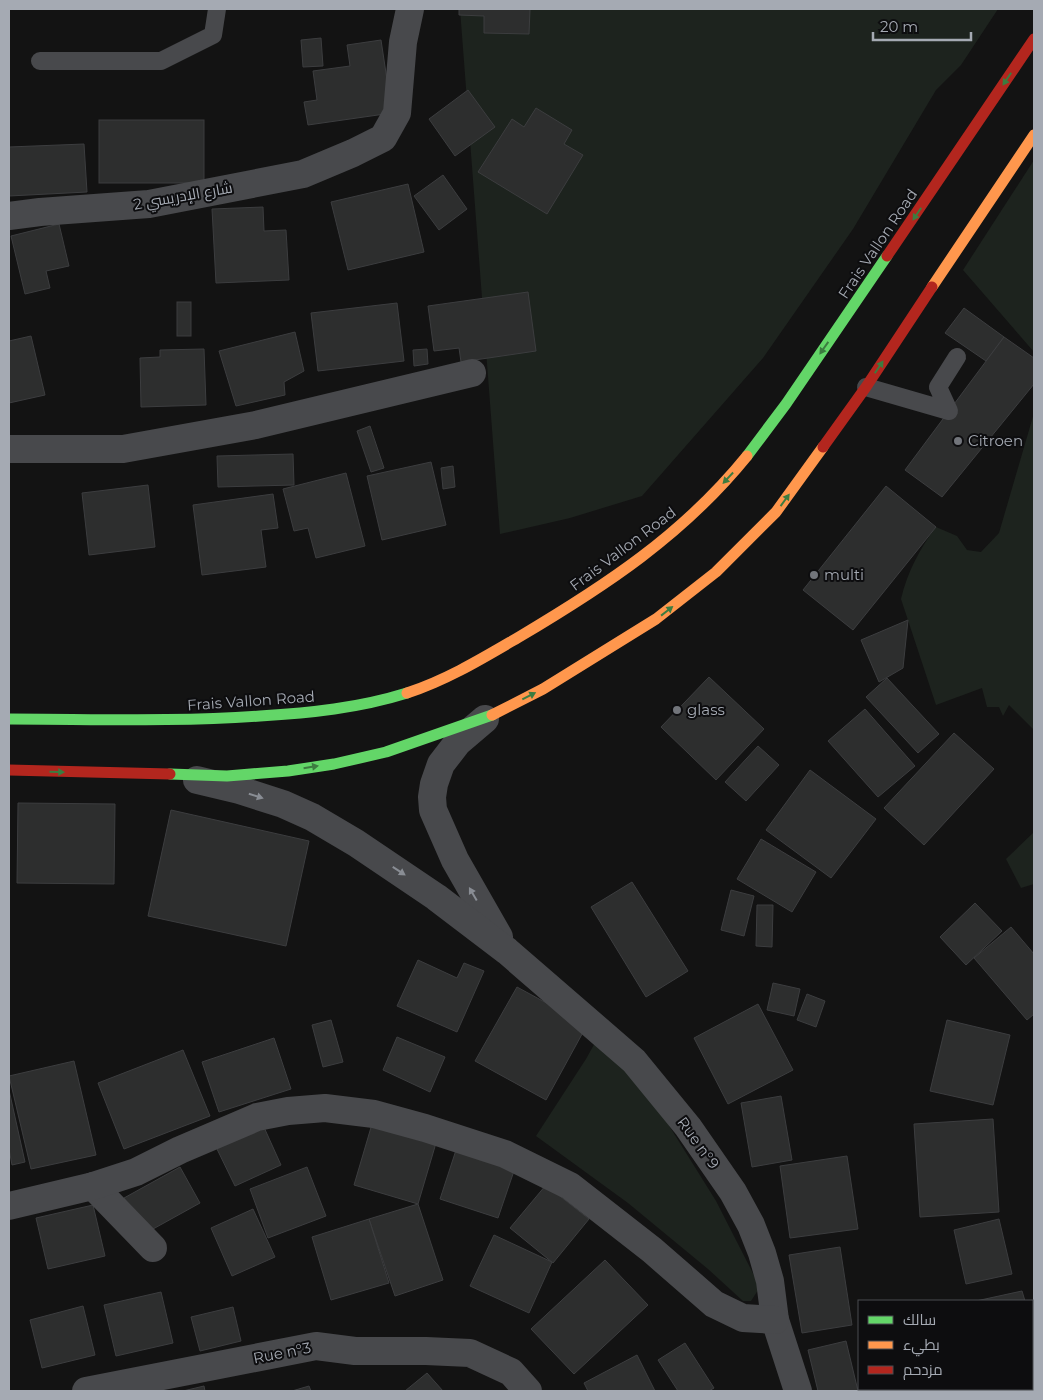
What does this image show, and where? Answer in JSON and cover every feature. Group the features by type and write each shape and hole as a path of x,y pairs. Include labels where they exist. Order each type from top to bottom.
{"highway":[{"name":"Frais Vallon Road","path":"9,719 178,720 235,718 333,710 362,705 431,684 478,661 602,588 657,546 698,510 732,474 773,421 885,260 1034,38"},
{"path":"9,770 227,776 288,771 334,764 386,752 485,718 543,689 656,619 716,572 776,512 866,387 1034,135"}],"street":[{"name":"شارع الإدريسي 2","path":"9,216 149,204 303,174 383,138 397,113 403,42 410,9"},
{"path":"9,449 123,449 256,425 472,373"},
{"path":"485,718 458,742 441,764 434,784 433,810 455,860 507,951"},
{"name":"Rue n°9","path":"175,774 283,804 312,817 356,843 436,897 507,951 634,1061 688,1127 732,1192 751,1225 762,1253 770,1282 776,1320 798,1391"},
{"path":"9,1206 93,1186 136,1172 180,1150 257,1117 288,1111 325,1108 374,1114 506,1154 570,1186 652,1250 714,1304 743,1318 776,1320"},
{"path":"93,1186 153,1248"},
{"name":"Rue n°3","path":"86,1391 316,1346 354,1351 470,1353 511,1372 528,1391"}],"lane":[{"path":"40,61 161,61 213,35 217,9"},
{"path":"866,387 949,411 938,387 957,357"}],"shaded area":[{"path":"460,9 998,9 961,65 936,90 853,229 763,358 642,496 570,518 500,534"},
{"path":"1034,160 1034,352 963,270"},
{"path":"1034,413 1034,730 1009,705 1003,716 999,707 987,707 982,688 936,705 901,599 915,561 936,527 957,536 967,550 981,552 999,533"},
{"path":"1034,832 1034,884 1021,888 1006,859"},
{"path":"601,1032 663,1116 716,1201 760,1287 751,1301 743,1301 708,1269 628,1203 536,1136 586,1059"}],"building":[{"path":"459,9 530,9 529,34 484,33 484,16 459,15"},
{"path":"321,38 323,66 303,67 301,40"},
{"path":"381,40 392,113 308,125 304,102 317,100 313,71 350,66 347,45"},
{"path":"468,90 495,127 455,156 429,119"},
{"path":"536,108 572,130 564,144 583,155 547,214 478,172 512,119 524,127"},
{"path":"99,120 204,120 204,183 99,183"},
{"path":"84,144 87,192 9,196 9,147"},
{"path":"443,175 467,209 439,230 414,196"},
{"path":"408,184 424,252 348,270 331,202"},
{"path":"263,207 264,231 286,230 289,280 216,283 212,209"},
{"path":"59,224 69,266 46,271 50,288 25,294 11,236"},
{"path":"528,292 536,351 461,362 459,348 434,351 428,306"},
{"path":"177,302 191,302 191,336 177,336"},
{"path":"397,303 404,361 318,371 311,313"},
{"path":"964,308 1004,337 986,361 945,333"},
{"path":"295,332 304,371 284,382 285,395 236,406 219,351"},
{"path":"31,336 45,395 9,403 9,341"},
{"name":"Citroen","path":"1004,337 1034,358 1034,384 942,497 905,470"},
{"path":"204,349 206,405 141,407 140,358 160,357 160,350"},
{"path":"427,349 428,364 414,366 413,350"},
{"path":"370,426 384,468 371,472 357,431"},
{"path":"293,454 294,485 218,487 217,456"},
{"path":"431,462 446,525 382,540 367,476"},
{"path":"453,466 455,487 443,489 441,468"},
{"path":"346,473 365,546 316,558 308,528 294,531 283,489"},
{"path":"148,485 155,547 89,555 82,493"},
{"path":"886,486 936,527 853,630 803,590"},
{"path":"273,494 278,528 261,530 266,567 202,575 193,505"},
{"path":"908,620 903,668 879,682 861,640"},
{"path":"709,677 764,729 716,780 661,727"},
{"path":"887,678 939,734 918,753 866,697"},
{"path":"865,709 915,766 878,797 828,741"},
{"path":"954,733 994,769 924,845 884,808"},
{"path":"758,746 779,765 746,801 725,782"},
{"path":"810,770 876,819 831,878 766,830"},
{"path":"18,803 115,804 114,884 17,883"},
{"path":"171,810 309,841 286,946 148,916"},
{"path":"761,839 816,872 792,912 737,879"},
{"path":"632,882 688,971 646,997 591,907"},
{"path":"731,890 754,896 744,936 721,930"},
{"path":"975,903 1002,931 966,965 940,937"},
{"path":"757,905 773,905 772,947 756,946"},
{"path":"1011,927 1034,954 1034,1014 1027,1020 974,958"},
{"path":"418,960 457,978 464,963 484,971 457,1032 397,1006"},
{"path":"773,983 800,989 794,1016 767,1010"},
{"path":"517,987 587,1025 546,1100 475,1061"},
{"path":"807,994 825,1001 816,1027 797,1020"},
{"path":"758,1004 793,1070 728,1104 694,1038"},
{"path":"331,1020 343,1062 323,1067 312,1025"},
{"path":"947,1020 1010,1035 993,1105 930,1091"},
{"path":"397,1037 445,1057 430,1092 383,1070"},
{"path":"274,1038 291,1089 219,1112 202,1062"},
{"path":"183,1050 210,1116 124,1149 98,1083"},
{"path":"74,1061 96,1155 31,1169 9,1076"},
{"path":"9,1090 25,1162 12,1165 9,1149"},
{"path":"781,1096 792,1160 752,1167 741,1103"},
{"path":"993,1119 999,1212 920,1217 914,1124"},
{"path":"372,1124 436,1143 418,1204 354,1185"},
{"path":"263,1125 281,1165 235,1186 216,1147"},
{"path":"457,1147 516,1165 498,1218 440,1199"},
{"path":"847,1156 858,1229 790,1238 780,1166"},
{"path":"180,1167 200,1203 144,1234 124,1198"},
{"path":"307,1167 326,1216 268,1238 250,1189"},
{"path":"546,1185 589,1219 553,1263 510,1228"},
{"path":"418,1204 443,1280 395,1296 369,1219"},
{"path":"93,1205 105,1256 48,1269 36,1218"},
{"path":"253,1209 275,1257 232,1276 211,1228"},
{"path":"369,1219 389,1283 331,1300 312,1237"},
{"path":"999,1219 1012,1274 966,1284 954,1230"},
{"path":"494,1235 552,1262 529,1313 470,1286"},
{"path":"840,1247 852,1325 802,1333 789,1255"},
{"path":"605,1260 648,1305 574,1374 531,1329"},
{"path":"1022,1291 1025,1300 981,1300"},
{"path":"161,1292 173,1343 116,1356 104,1305"},
{"path":"83,1306 95,1355 42,1368 30,1320"},
{"path":"233,1307 241,1341 200,1351 191,1317"},
{"path":"846,1341 858,1391 818,1391 808,1350"},
{"path":"685,1343 714,1388 709,1391 678,1391 658,1360"},
{"path":"1033,1348 1034,1391 1001,1391 1033,1390"},
{"path":"637,1355 655,1391 588,1391 584,1383"},
{"path":"427,1373 443,1391 405,1391"},
{"path":"204,1386 205,1391 183,1391"},
{"path":"309,1386 311,1391 292,1391"}],"traffic: fast":[{"path":"747,456 786,404 887,256"},
{"path":"9,719 166,720 260,716 334,709 407,693"},
{"path":"170,774 227,776 288,771 334,764 386,752 492,715"}],"traffic: slow":[{"path":"932,287 1034,135"},
{"path":"492,715 543,689 656,619 716,572 776,512 823,447"},
{"path":"407,693 436,682 478,661 551,618 612,578 669,535 722,484 747,456"}],"traffic: jam":[{"path":"887,256 1034,39"},
{"path":"823,447 866,387 932,287"},
{"path":"9,770 170,774"}],"place":[{"name":"Citroen","path":"958,441"},
{"name":"multi","path":"814,575"},
{"name":"glass","path":"677,710"}]}
